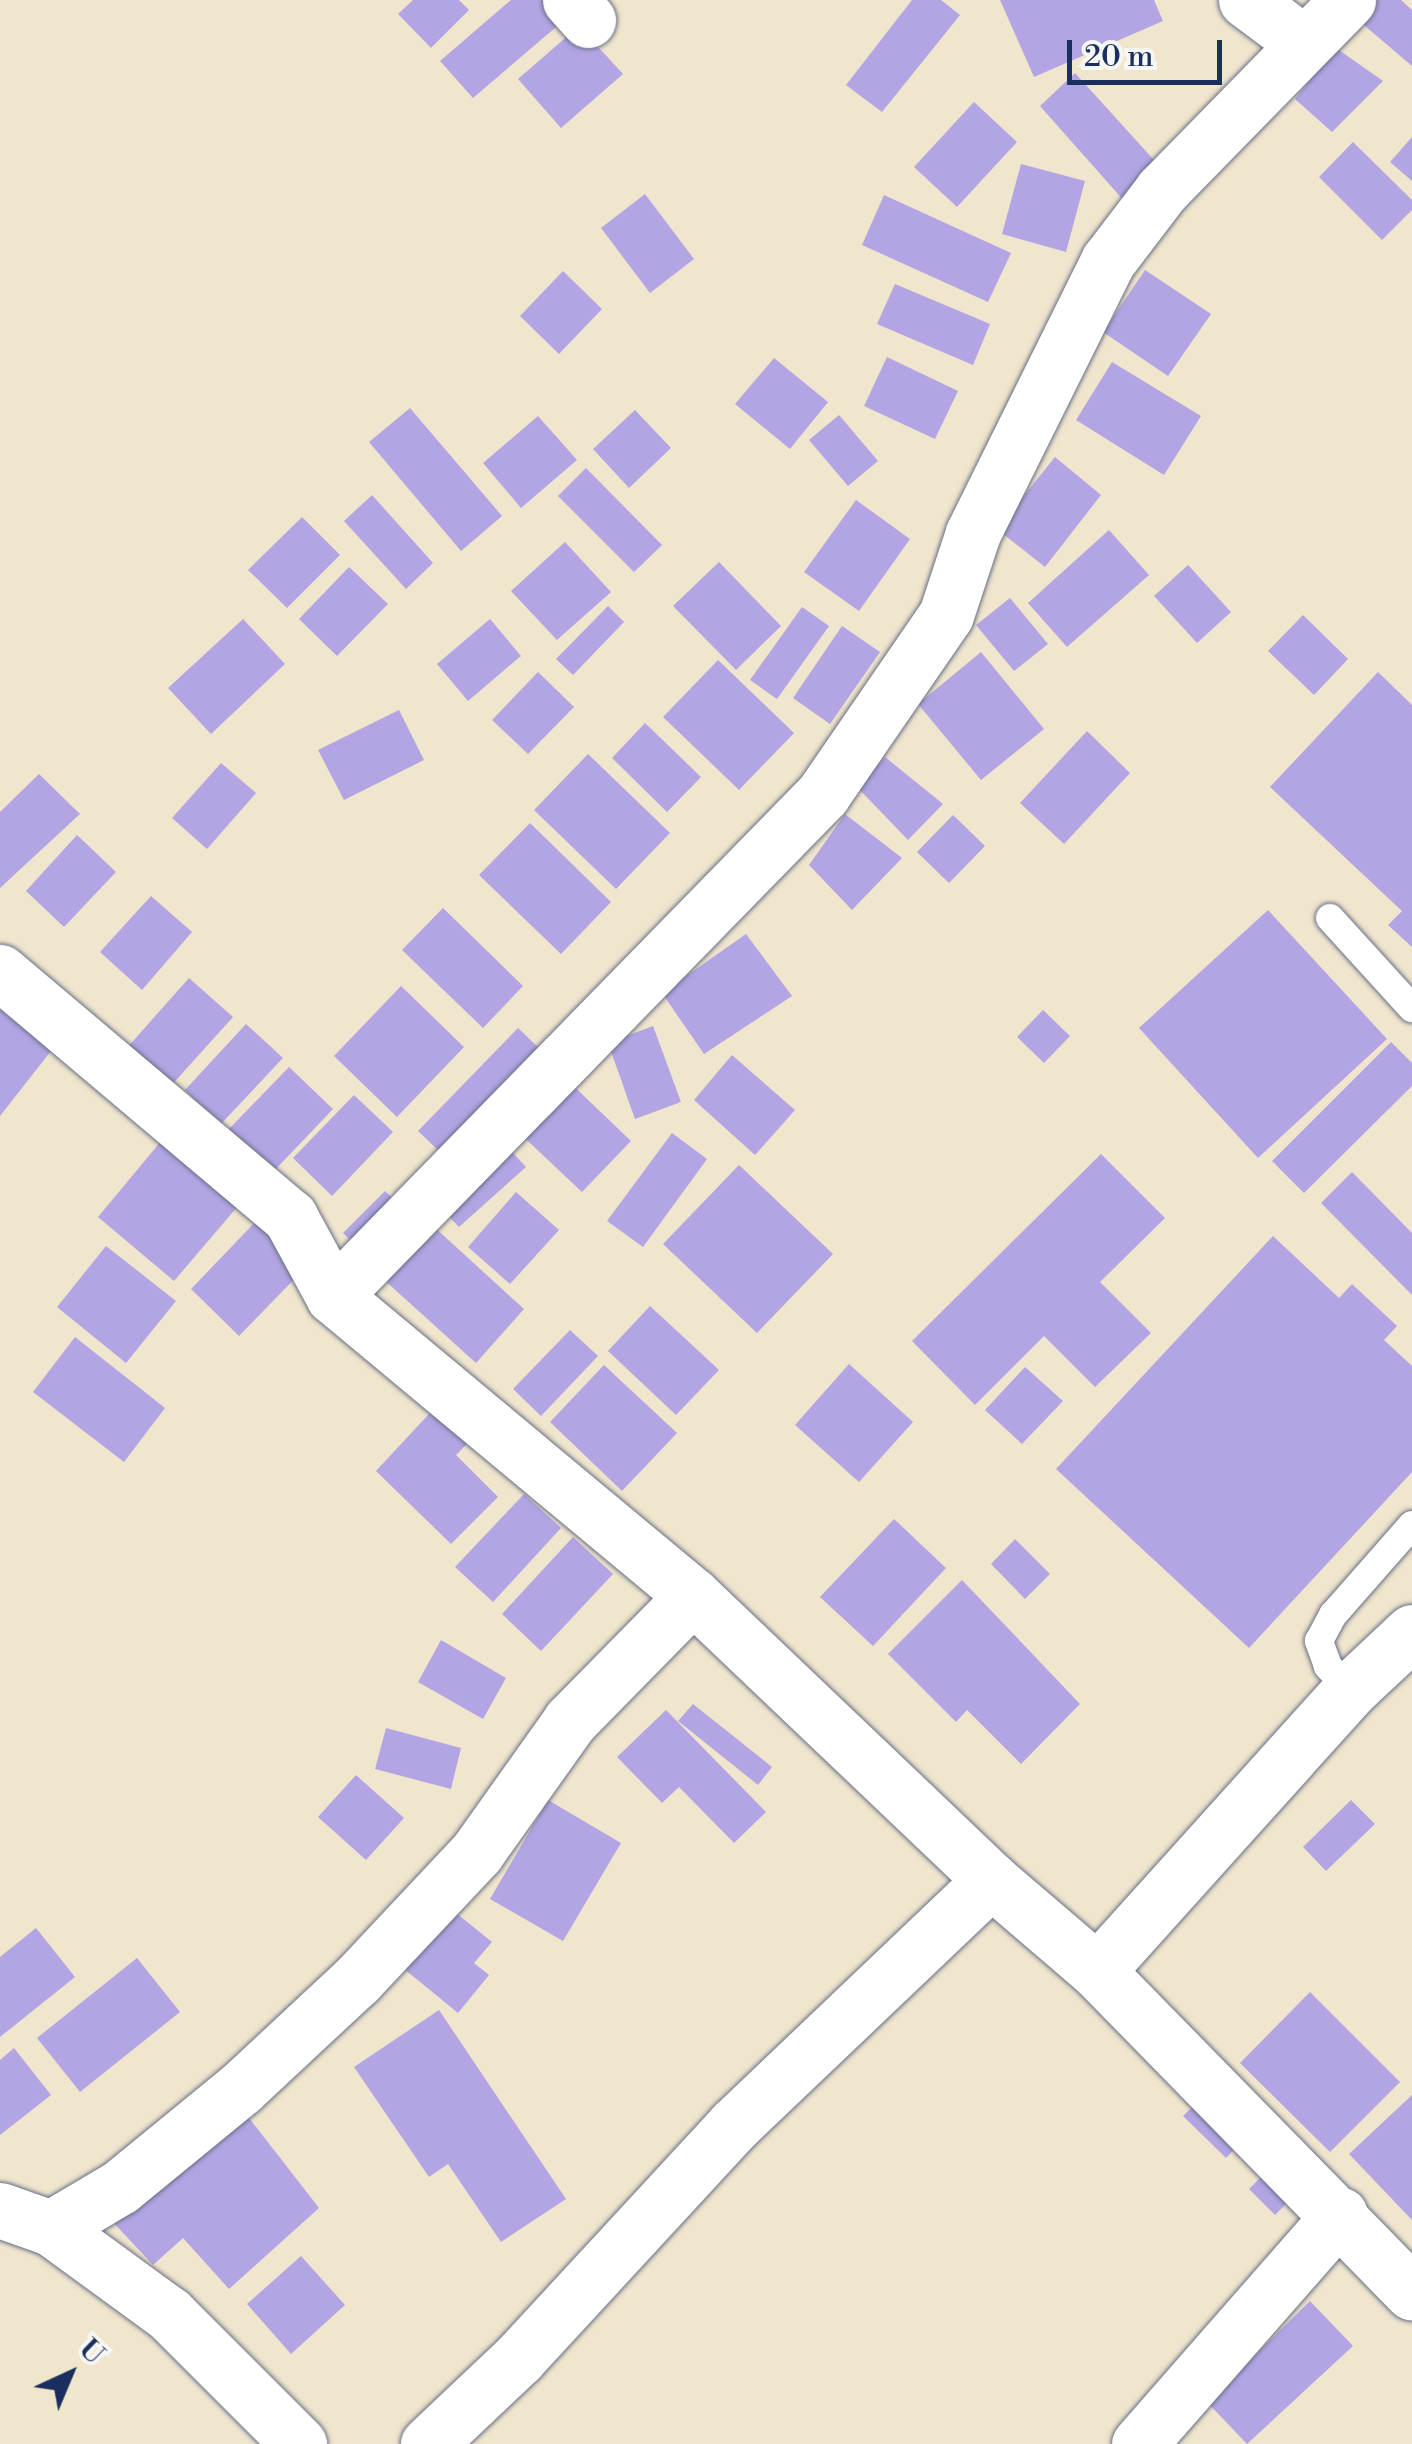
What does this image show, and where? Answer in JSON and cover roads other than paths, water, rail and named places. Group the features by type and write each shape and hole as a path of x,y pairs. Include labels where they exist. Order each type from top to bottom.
{"street":[{"path":"1246,0 1304,43"},
{"path":"333,1296 822,794 946,615 973,534 1108,261 1162,190 1348,0"},
{"path":"0,972 290,1218 333,1296 693,1596 991,1880 1097,1971 1340,2214 1412,2293"},
{"path":"51,2228 120,2187 241,2088 357,1980 477,1852 592,1696 693,1596"},
{"path":"1097,1971 1350,1690 1412,1632"},
{"path":"428,2444 519,2358 734,2125 991,1880"},
{"path":"0,2210 51,2228 169,2314 298,2444"},
{"path":"1139,2444 1340,2214"}],"lane":[{"path":"1330,918 1412,1008"},
{"path":"1350,1690 1328,1666 1319,1640 1333,1615 1412,1525"}]}
